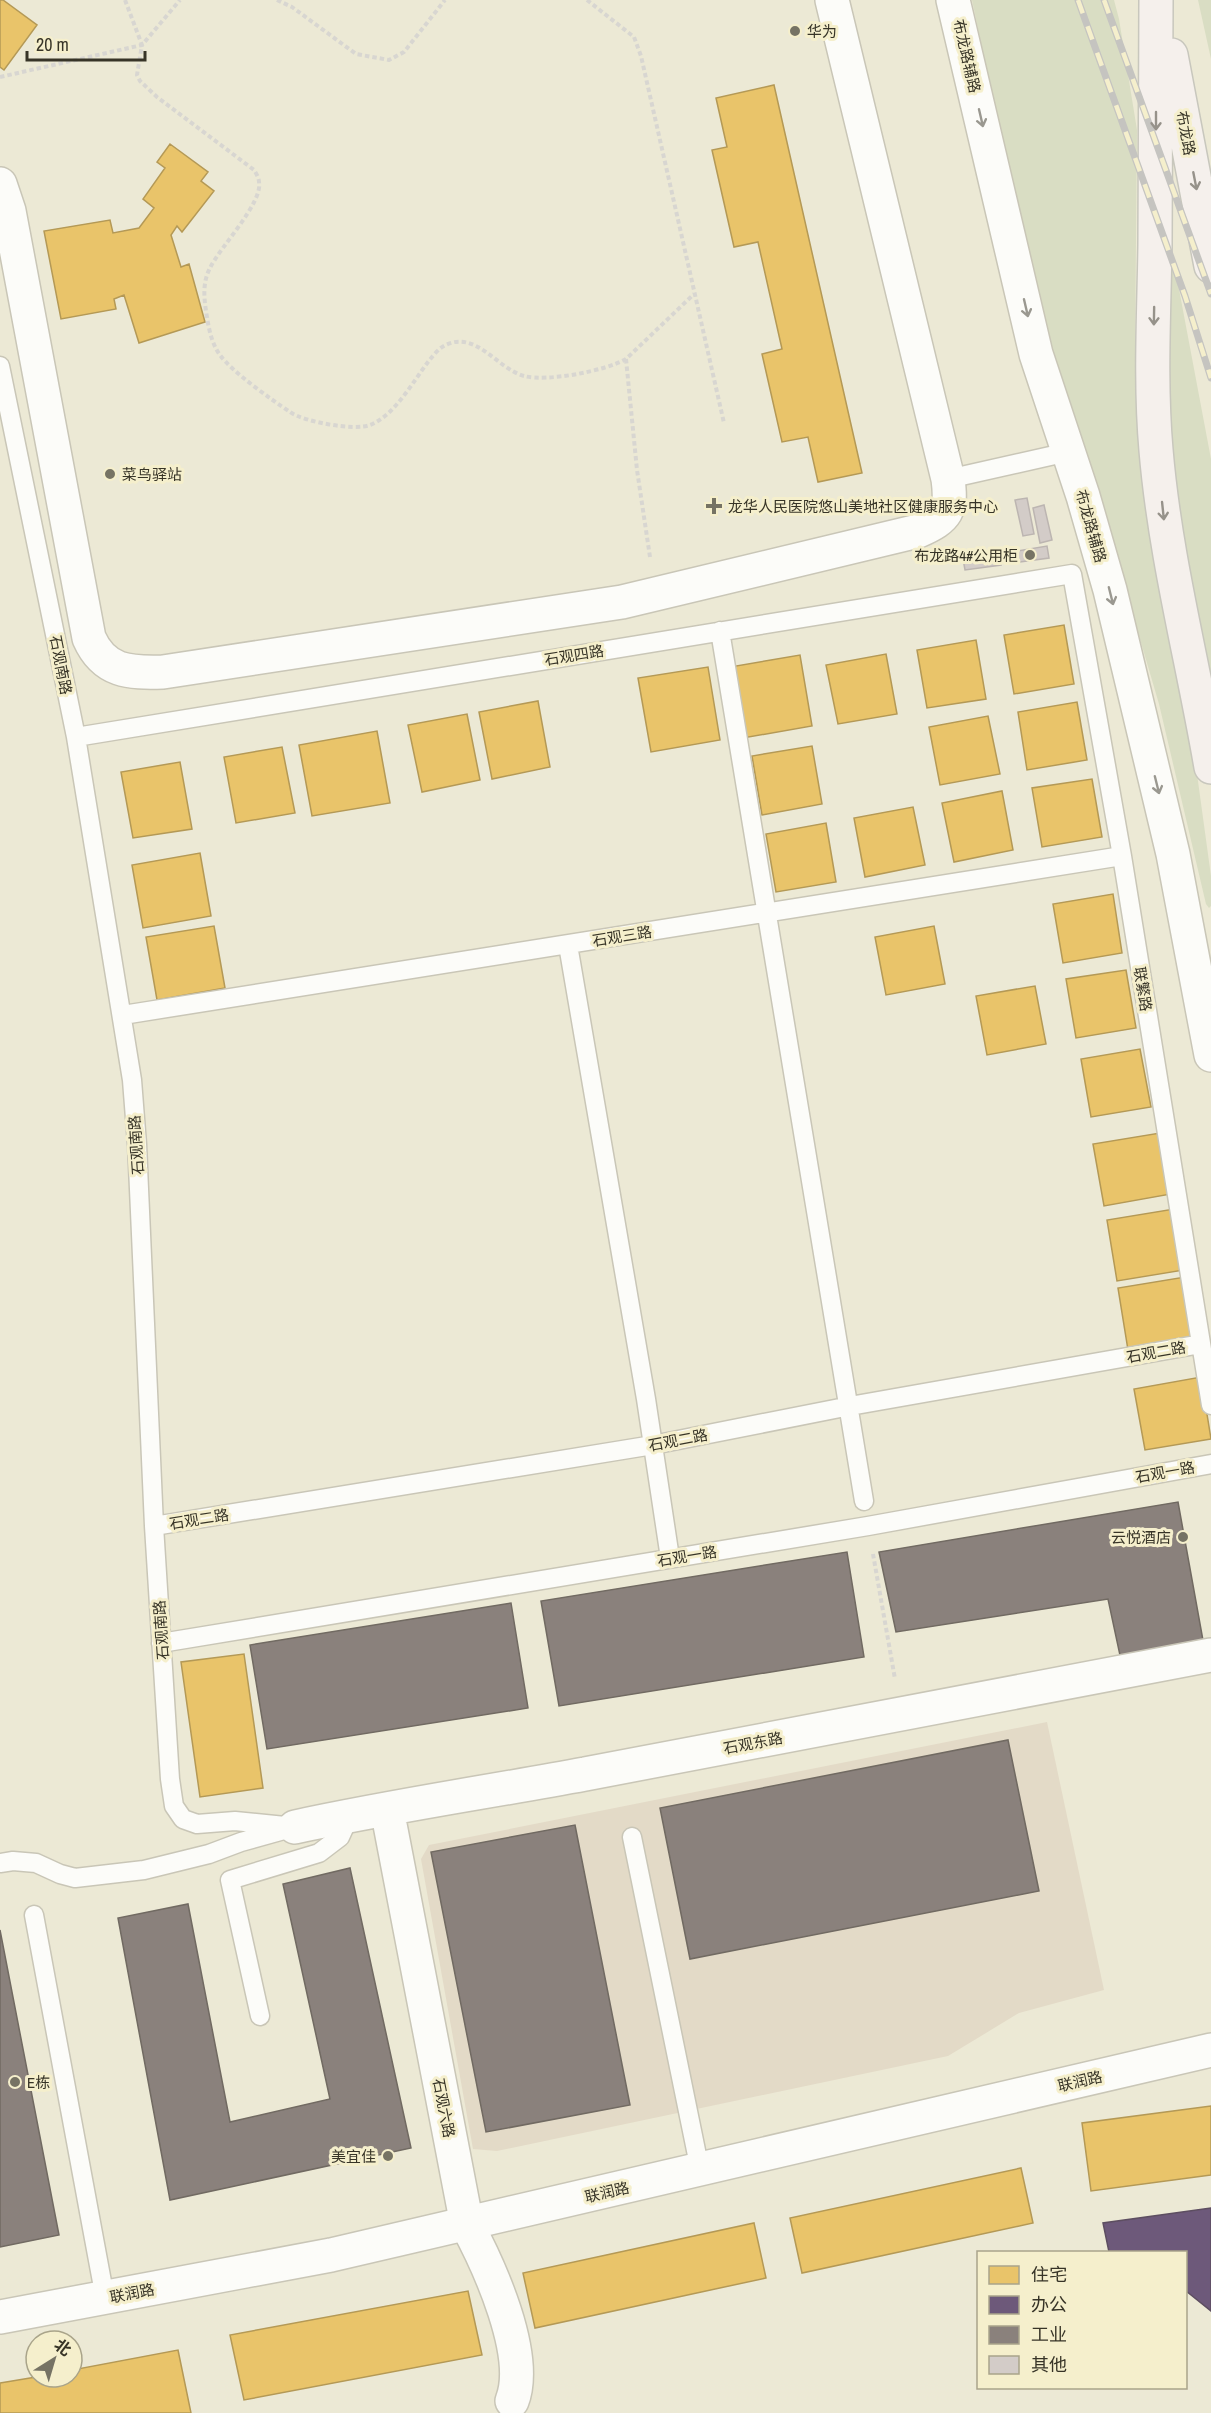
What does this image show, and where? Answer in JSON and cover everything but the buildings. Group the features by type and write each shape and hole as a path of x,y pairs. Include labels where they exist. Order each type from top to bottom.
{"main road":[{"name":"布龙路","path":"1158,0 1211,266"},
{"path":"1158,0 1153,357 1155,448 1165,531 1211,767"}],"street":[{"path":"0,184 9,211 89,638 96,652 108,664 126,671 163,672 654,596 918,531 933,525 945,515 951,500 948,479 832,0"},
{"name":"布龙路辅路","path":"953,0 1036,354 1110,590 1170,842 1211,1055"},
{"name":"石观东路","path":"295,1827 350,1815 516,1787 902,1715 1211,1655"},
{"name":"石观六路","path":"387,1809 467,2225 496,2285 511,2340 517,2381 507,2407"},
{"name":"联润路","path":"0,2317 332,2255 1211,2050"}],"lane":[{"name":"石观南路","path":"0,366 75,737 132,1080 137,1144 154,1527 170,1779 174,1806 183,1819 197,1824 236,1821 295,1827"},
{"path":"948,479 1068,452"},
{"name":"石观四路","path":"75,737 1072,574"},
{"name":"联繁路","path":"1072,574 1122,856 1211,1405"},
{"path":"720,631 850,1406 864,1502"},
{"name":"石观三路","path":"123,1015 1122,856"},
{"path":"568,945 670,1558"},
{"name":"石观二路","path":"154,1527 653,1445 850,1406 1201,1344"},
{"name":"石观一路","path":"161,1643 868,1526 1211,1464"},
{"path":"260,2016 230,1880 318,1853 340,1837 350,1815"},
{"path":"0,1863 13,1861 36,1863 75,1878 144,1870 209,1854 241,1842 295,1827"},
{"path":"632,1837 700,2170"},
{"path":"34,1916 105,2298"}],"path":[{"path":"125,0 142,45 137,75 145,87 254,170 260,183 257,198 210,268 204,297 212,337 221,358 294,415 340,426 368,426 391,410 436,352 447,344 462,341 475,345 511,371 526,376 578,374 613,366 626,359 694,294"},
{"path":"0,76 142,45 180,0"},
{"path":"277,0 292,8 356,54 389,60 404,52 445,0"},
{"path":"587,0 634,37 642,56 724,423"},
{"path":"626,359 637,470 650,559"},
{"path":"868,1526 902,1715"}],"shaded area":[{"path":"1047,1722 1104,1990 1019,2013 948,2056 497,2151 473,2149 421,1859 429,1845"}],"green space":[{"path":"972,0 1114,0 1119,19 1137,130 1135,353 1140,452 1190,723 1211,876 1211,906 1209,908 1206,904 1159,704 1113,547 1056,371 1001,138"},
{"path":"1198,0 1211,0 1211,59"},
{"path":"1169,236 1211,459 1211,676 1184,535 1170,427 1167,372"}],"railway":[{"path":"1078,0 1185,296 1211,378"},
{"path":"1104,0 1211,294"}],"place":[{"name":"华为","path":"795,31"},
{"name":"菜鸟驿站","path":"110,474"},
{"name":"龙华人民医院悠山美地社区健康服务中心","path":"714,506"},
{"name":"布龙路4#公用柜","path":"1030,555"},
{"name":"云悦酒店","path":"1183,1537"},
{"name":"E栋","path":"15,2082"},
{"name":"美宜佳","path":"388,2156"}]}
